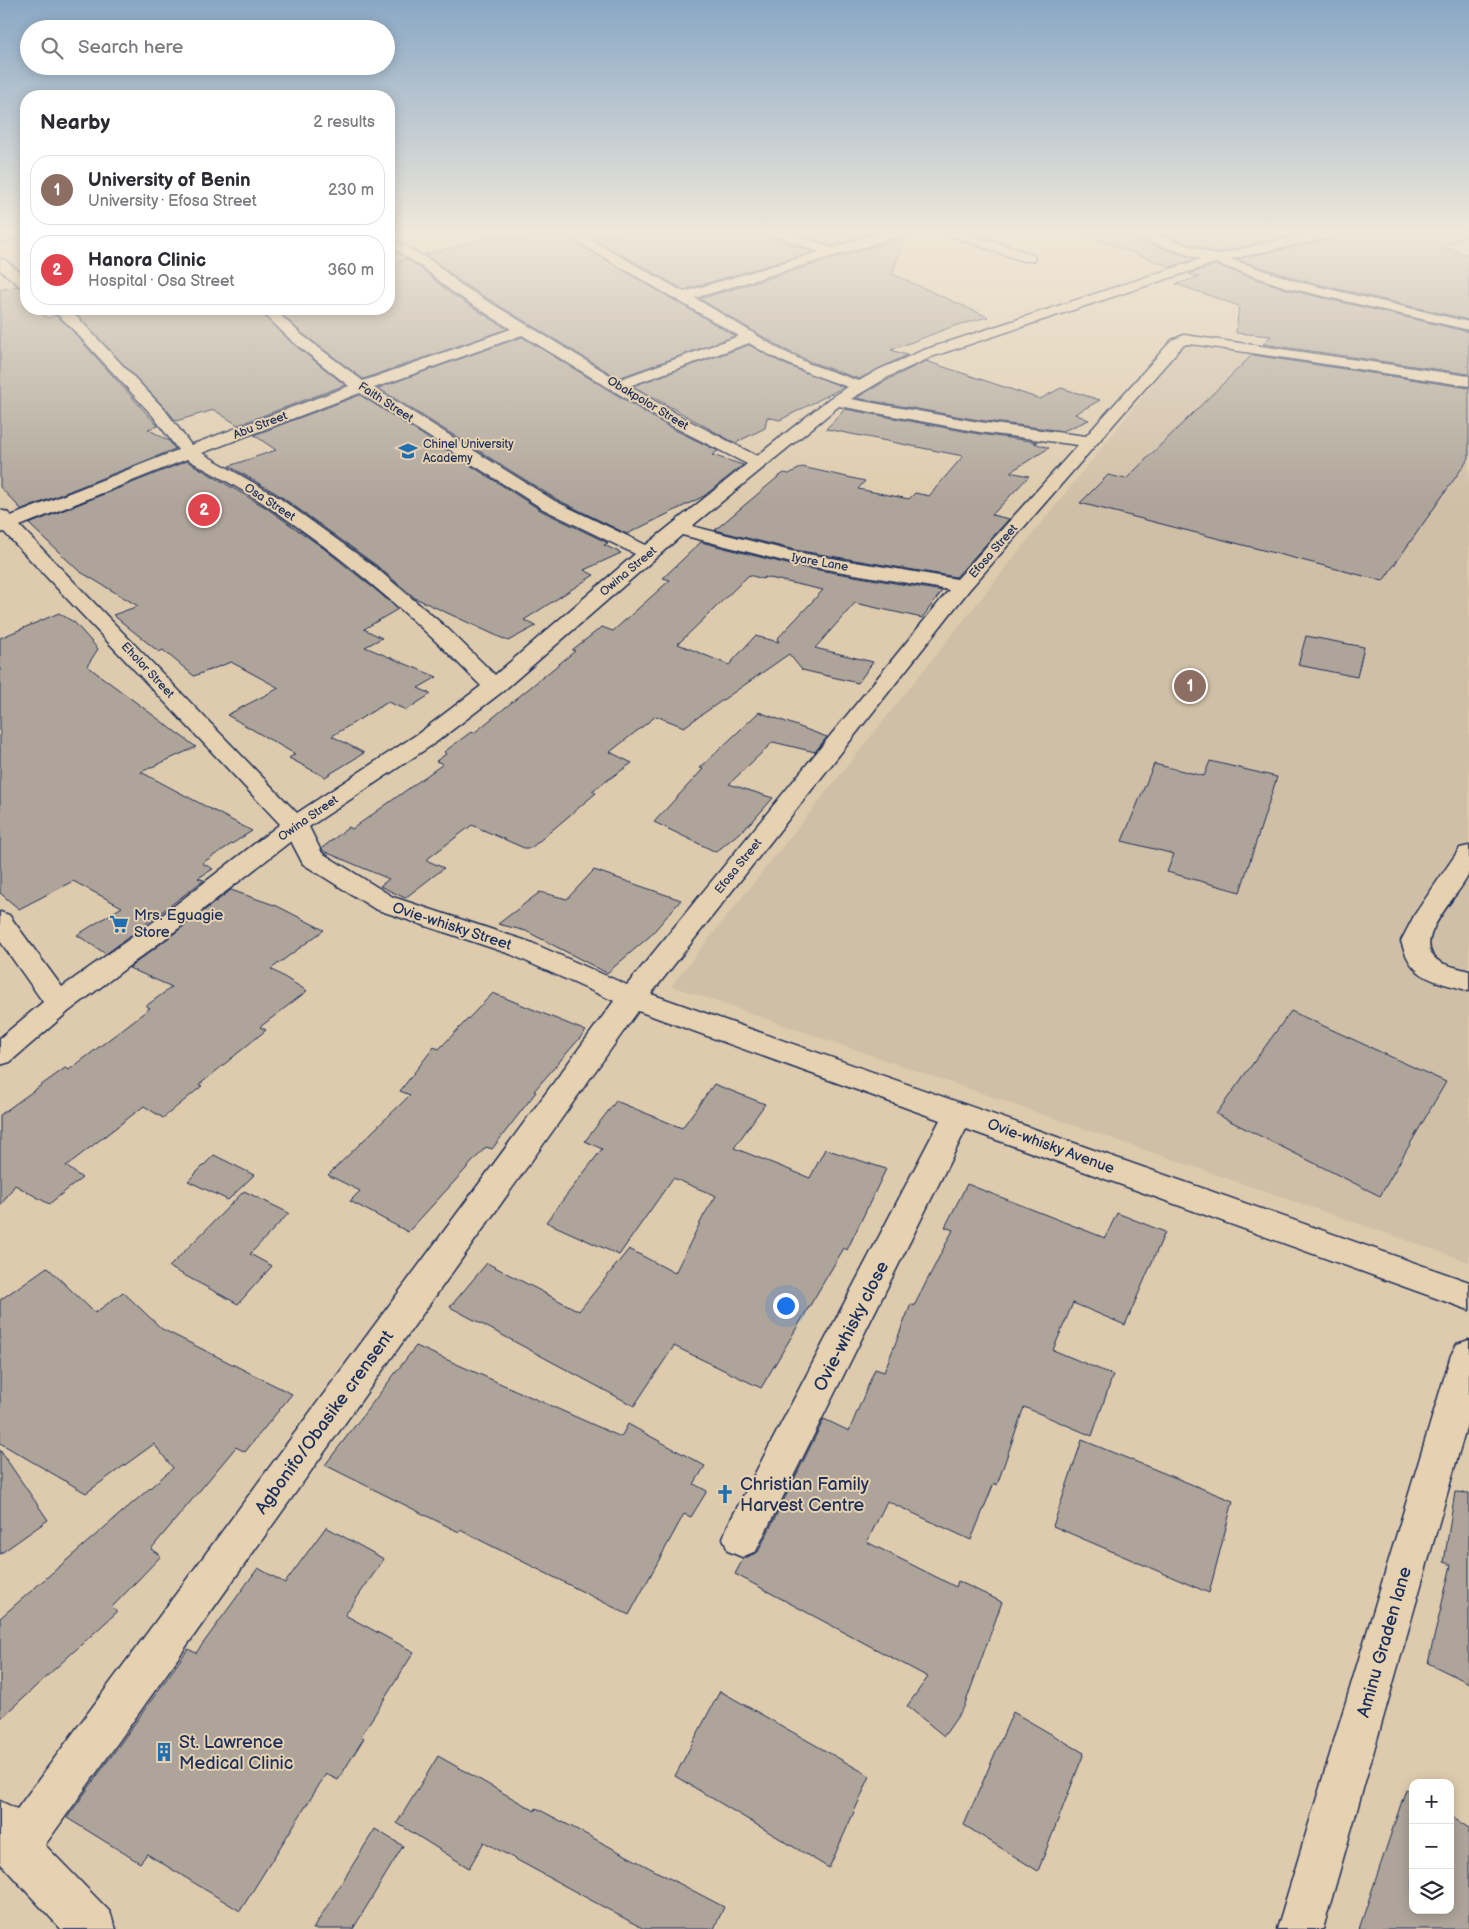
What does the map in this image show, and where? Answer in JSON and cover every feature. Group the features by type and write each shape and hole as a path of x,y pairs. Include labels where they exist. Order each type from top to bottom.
{"street":[{"name":"Osa Street","path":"75,323 160,413 188,452 272,501 368,571 441,633 494,687"},
{"name":"Faith Street","path":"281,323 297,338 361,387 549,505 648,553"},
{"name":"Obakpolor Street","path":"512,323 676,420 759,464"},
{"path":"727,323 776,353 805,367 862,387"},
{"name":"Owina Street","path":"0,1054 59,1004 162,929 295,825 427,738 494,687 648,553 836,401 884,373 929,353 1020,323"},
{"path":"1456,323 1469,326"},
{"name":"Abu Street","path":"2,523 361,387 523,330"},
{"path":"618,385 751,337"},
{"name":"Efosa Street","path":"632,998 962,586 1176,343 1184,339 1469,381"},
{"path":"836,401 979,427 1089,441"},
{"name":"Eholor Street","path":"2,523 100,619 295,825"},
{"name":"Iyare Lane","path":"680,529 795,558 962,586"},
{"name":"Ovie-whisky Street","path":"295,825 312,858 384,903 520,948 632,998"},
{"path":"1469,854 1424,920 1415,941 1419,956 1429,968 1469,982"},
{"path":"0,921 59,1004"},
{"name":"Ovie-whisky Avenue","path":"632,998 1469,1296"},
{"name":"Agbonifo/Obasike crensent","path":"8,1835 632,998"},
{"name":"Ovie-whisky close","path":"742,1538 959,1114"},
{"name":"Aminu Graden lane","path":"1300,1929 1469,1355"},
{"path":"8,1835 93,1929"}],"shaded area":[{"path":"1187,341 1469,387 1469,1262 671,986"}],"building":[{"path":"0,323 65,323 158,426 148,429 169,441 175,449 22,510 0,487"},
{"path":"84,323 271,323 291,342 345,385 238,425 214,410 176,421"},
{"path":"291,323 498,323 507,329 363,379"},
{"path":"528,323 713,323 735,336 618,378"},
{"path":"740,323 965,323 891,350 907,355 859,379 811,362 782,348"},
{"path":"1237,323 1431,323 1469,332 1469,374 1263,344 1271,336 1236,333"},
{"path":"522,337 669,427 718,451 712,455 743,465 704,496 627,534 556,499 378,388"},
{"path":"749,345 784,364 844,387 780,420 767,417 765,428 735,443 633,386"},
{"path":"1252,355 1469,388 1469,458 1383,581 1080,503 1108,475 1126,479"},
{"path":"926,361 1040,399 1061,388 1100,400 1075,414 1089,420 1063,431 979,420 856,398"},
{"path":"360,395 542,511 608,543 604,545 621,553 584,570 594,575 524,620 536,626 508,641 415,598 376,565 279,495 229,466 276,450 254,435"},
{"path":"845,409 979,434 1038,442 1034,443 1049,448 1010,472 1029,476 992,515 1009,519 956,577 795,550 715,530 778,477 802,467 865,481 858,489 909,499 915,493 929,496 963,456 826,429"},
{"path":"187,461 265,507 322,547 398,609 364,629 382,638 365,647 437,677 418,688 431,694 406,710 388,702 332,736 364,753 325,777 289,758 295,754 227,715 279,688 231,662 194,676 163,650 159,652 113,615 138,606 79,571 29,524"},
{"path":"701,542 795,566 942,591 922,618 855,603 815,648 873,662 858,683 802,670 789,654 684,727 656,716 610,752 632,763 592,791 596,793 531,848 524,848 472,825 426,860 444,868 405,898 380,886 389,879 323,851 322,848 349,827 352,829 443,764 436,761 446,754 444,752 471,732 474,733 602,627 613,631 670,580 663,578","holes":["749,575 763,579 765,577 823,590 777,639 779,642 755,636 729,665 678,644"]},
{"path":"59,613 75,623 98,649 87,666 196,747 141,772 252,831 202,863 213,869 198,878 204,880 106,954 77,935 122,907 73,881 19,909 0,893 0,638"},
{"path":"1306,636 1364,647 1357,677 1298,665"},
{"path":"759,712 827,737 815,752 773,742 729,784 773,798 751,823 716,852 654,822 703,769 700,768"},
{"path":"1210,761 1277,777 1240,892 1167,872 1174,854 1122,841 1154,764 1204,776"},
{"path":"594,870 681,900 650,936 607,973 526,931 498,924 540,892 567,899"},
{"path":"231,890 277,906 324,930 271,969 307,991 260,1027 266,1030 199,1085 202,1086 163,1118 144,1106 66,1166 82,1178 49,1204 15,1185 0,1206 0,1115 65,1068 69,1070 150,1008 146,1006 172,987 129,968"},
{"path":"493,993 586,1031 534,1091 536,1092 492,1149 486,1147 408,1232 350,1201 360,1191 328,1175 410,1095 400,1091 434,1047 439,1049"},
{"path":"1291,1011 1446,1082 1380,1196 1216,1114"},
{"path":"714,1084 765,1104 734,1148 810,1178 825,1149 886,1169 847,1250 844,1248 761,1388 674,1346 634,1406 450,1307 487,1263 579,1311 629,1249 675,1273 704,1215 716,1196 673,1178 619,1255 546,1222 602,1149 585,1141 616,1101 682,1128"},
{"path":"214,1155 254,1175 228,1200 188,1181"},
{"path":"967,1184 1105,1238 1117,1213 1165,1232 1125,1325 1073,1303 1053,1350 1113,1375 1092,1436 1024,1407 997,1485 994,1483 971,1540 887,1501 867,1542 956,1587 958,1581 1002,1602 964,1707 944,1736 907,1706 928,1677 735,1574 743,1559 758,1552 824,1419 849,1431 875,1369 884,1372 911,1304 914,1306 953,1230 945,1227"},
{"path":"244,1191 289,1213 250,1254 272,1266 238,1304 169,1267"},
{"path":"47,1267 95,1313 123,1292 162,1329 292,1394 245,1452 236,1447 151,1549 161,1556 112,1607 117,1612 0,1719 0,1618 173,1468 154,1444 86,1493 0,1443 0,1300"},
{"path":"416,1346 621,1437 628,1424 705,1466 694,1484 707,1491 691,1517 684,1514 629,1615 325,1465"},
{"path":"1082,1440 1233,1501 1209,1593 1053,1526"},
{"path":"0,1450 48,1520 0,1554"},
{"path":"1455,1492 1469,1493 1469,1683 1428,1663 1451,1565 1444,1562"},
{"path":"326,1527 384,1559 345,1615 414,1652 361,1736 364,1738 338,1780 326,1774 240,1911 147,1854 140,1863 67,1818 188,1649 196,1653 258,1568 285,1583"},
{"path":"720,1691 870,1776 829,1868 675,1776"},
{"path":"1013,1712 1084,1753 1038,1871 964,1825"},
{"path":"438,1756 535,1811 536,1808 724,1907 714,1929 644,1929 484,1842 469,1868 397,1823"},
{"path":"1406,1789 1409,1791 1409,1914 1454,1914 1454,1819 1469,1828 1469,1929 1359,1929"},
{"path":"375,1829 403,1846 353,1929 313,1929"}],"place":[{"name":"Chinel University Academy","path":"408,451"},
{"name":"Hanora Clinic","path":"204,510"},
{"name":"University of Benin","path":"1190,686"},
{"name":"Mrs. Eguagie Store","path":"119,924"},
{"name":"Christian Family Harvest Centre","path":"725,1494"},
{"name":"St. Lawrence Medical Clinic","path":"164,1752"}]}
